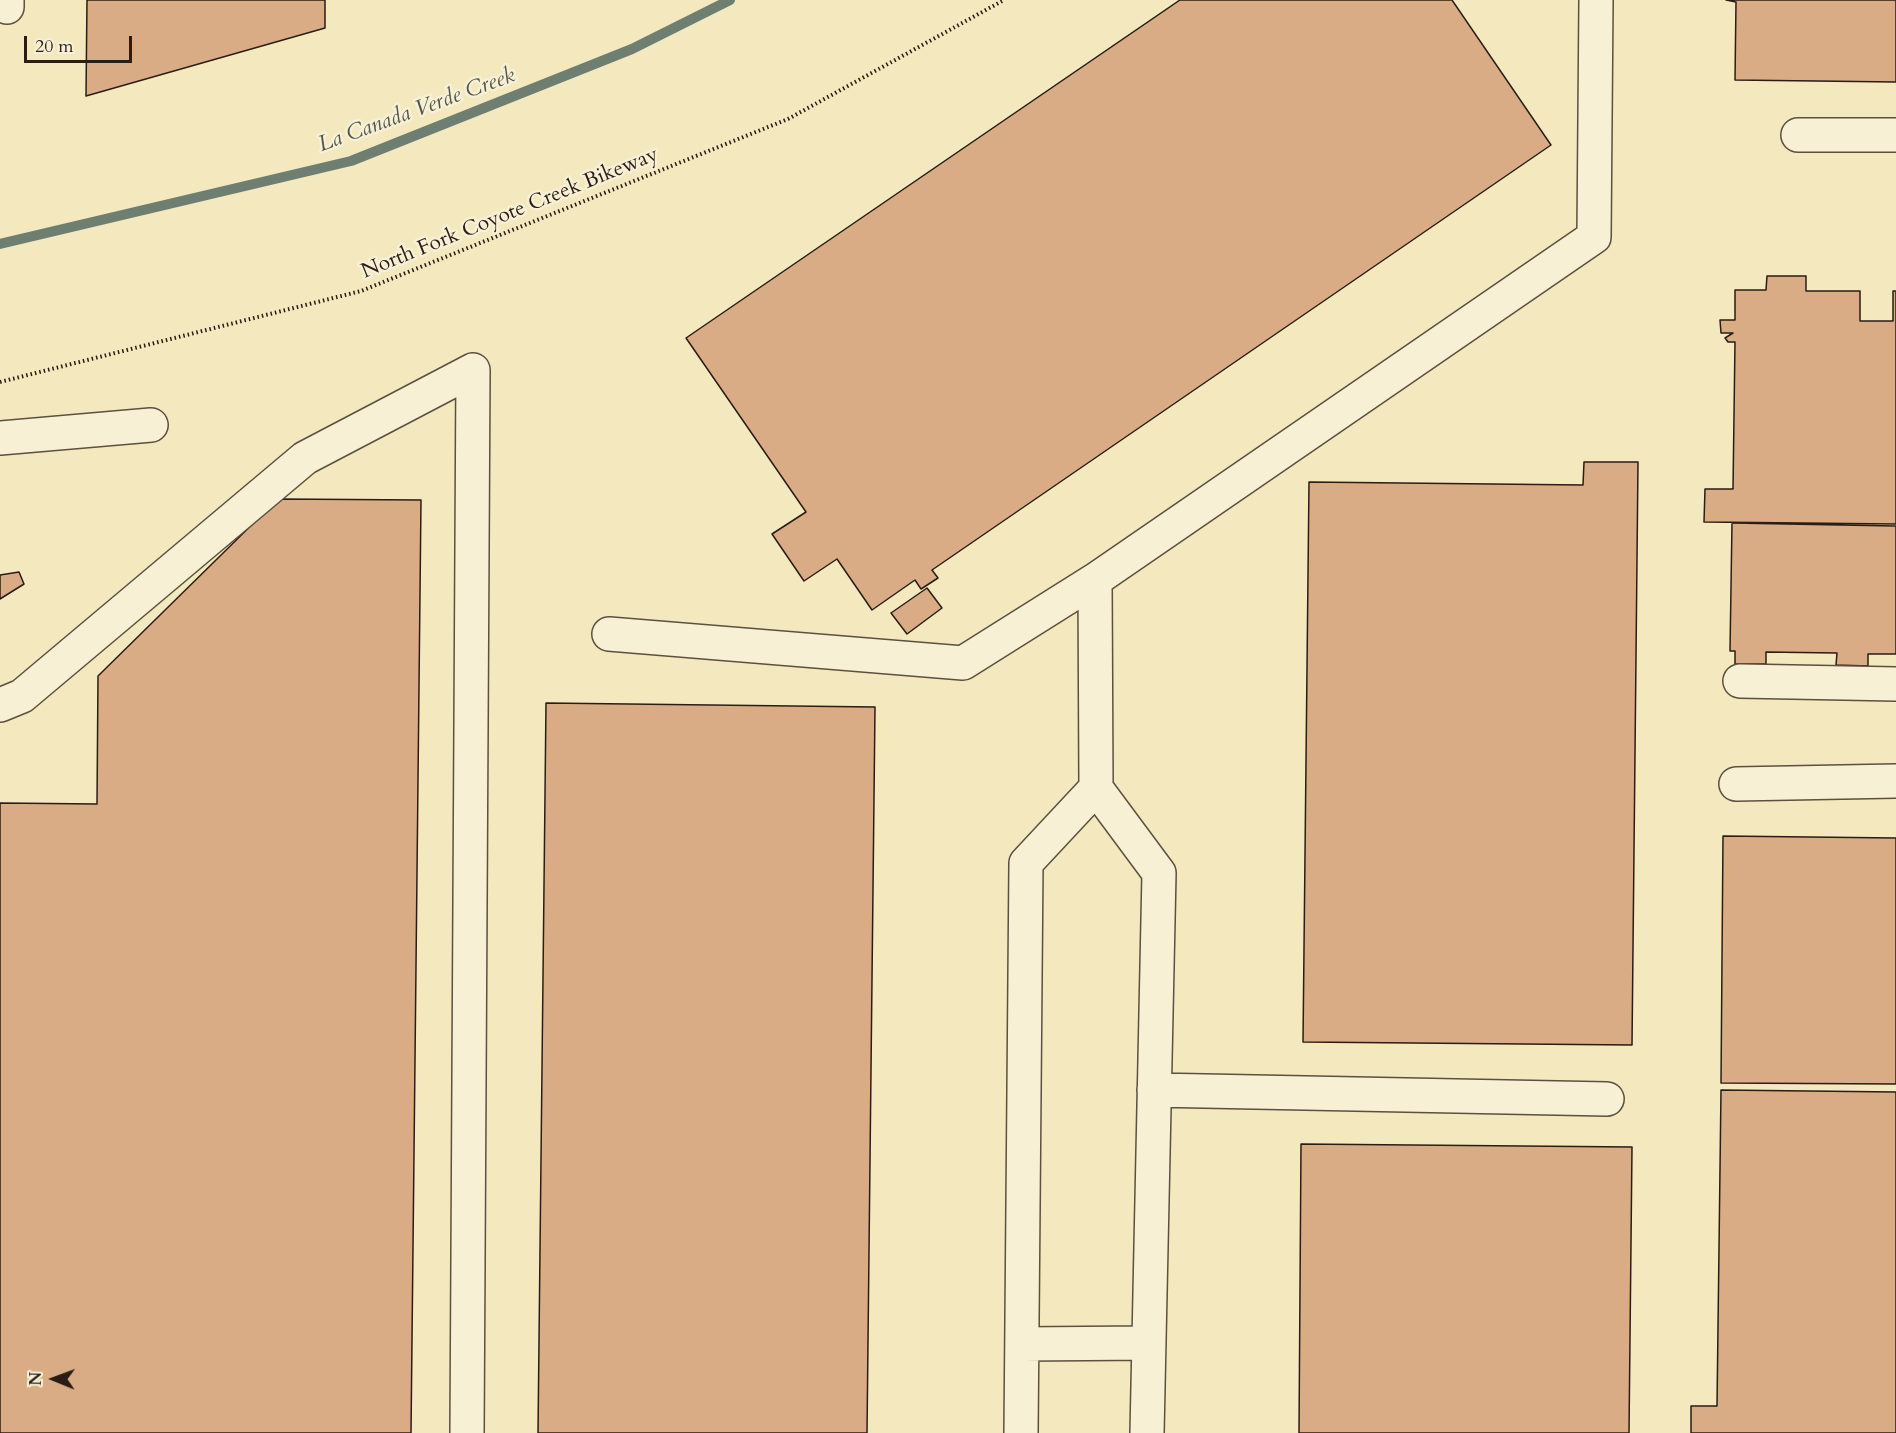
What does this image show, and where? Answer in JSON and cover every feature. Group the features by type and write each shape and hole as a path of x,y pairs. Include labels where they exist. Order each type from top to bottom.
{"lane":[{"path":"609,633 963,663 1095,580 1594,237 1596,0"},
{"path":"1798,135 1896,135"},
{"path":"0,705 22,696 305,458 473,370 467,1433"},
{"path":"0,438 151,425"},
{"path":"1095,580 1096,788 1159,873 1147,1433"},
{"path":"1740,681 1896,684"},
{"path":"1736,784 1896,782"},
{"path":"1021,1433 1026,863 1096,788"},
{"path":"1154,1090 1607,1099"},
{"path":"1022,1344 1149,1343"}],"path":[{"name":"North Fork Coyote Creek Bikeway","path":"0,382 361,291 788,119 1004,0"}],"building":[{"path":"87,0 325,0 325,28 86,96"},
{"path":"1180,0 1452,0 1551,145 932,570 938,578 921,589 915,580 872,610 837,559 804,581 772,534 806,512 686,338"},
{"path":"1726,0 1896,0 1896,82 1735,80 1736,2"},
{"path":"1767,276 1806,276 1806,291 1860,291 1860,321 1893,321 1893,291 1896,291 1896,524 1704,522 1705,489 1733,489 1735,342 1728,342 1725,338 1733,333 1721,333 1720,320 1735,320 1735,290 1766,290"},
{"path":"1584,462 1638,462 1632,1045 1303,1042 1309,482 1583,485"},
{"path":"278,499 421,500 411,1433 0,1433 0,803 97,804 98,676"},
{"path":"1732,523 1896,526 1896,654 1868,654 1868,666 1836,665 1837,653 1766,652 1766,664 1735,664 1735,651 1730,651"},
{"path":"19,572 24,584 0,599 0,575"},
{"path":"927,588 942,608 907,634 891,613"},
{"path":"546,703 875,707 867,1433 538,1433"},
{"path":"1723,836 1896,838 1896,1084 1721,1083"},
{"path":"1721,1090 1896,1092 1896,1433 1691,1433 1691,1406 1717,1406"},
{"path":"1301,1144 1632,1147 1629,1433 1299,1433"}],"waterway":[{"name":"La Canada Verde Creek","path":"0,244 351,161 632,49 730,0"}]}
